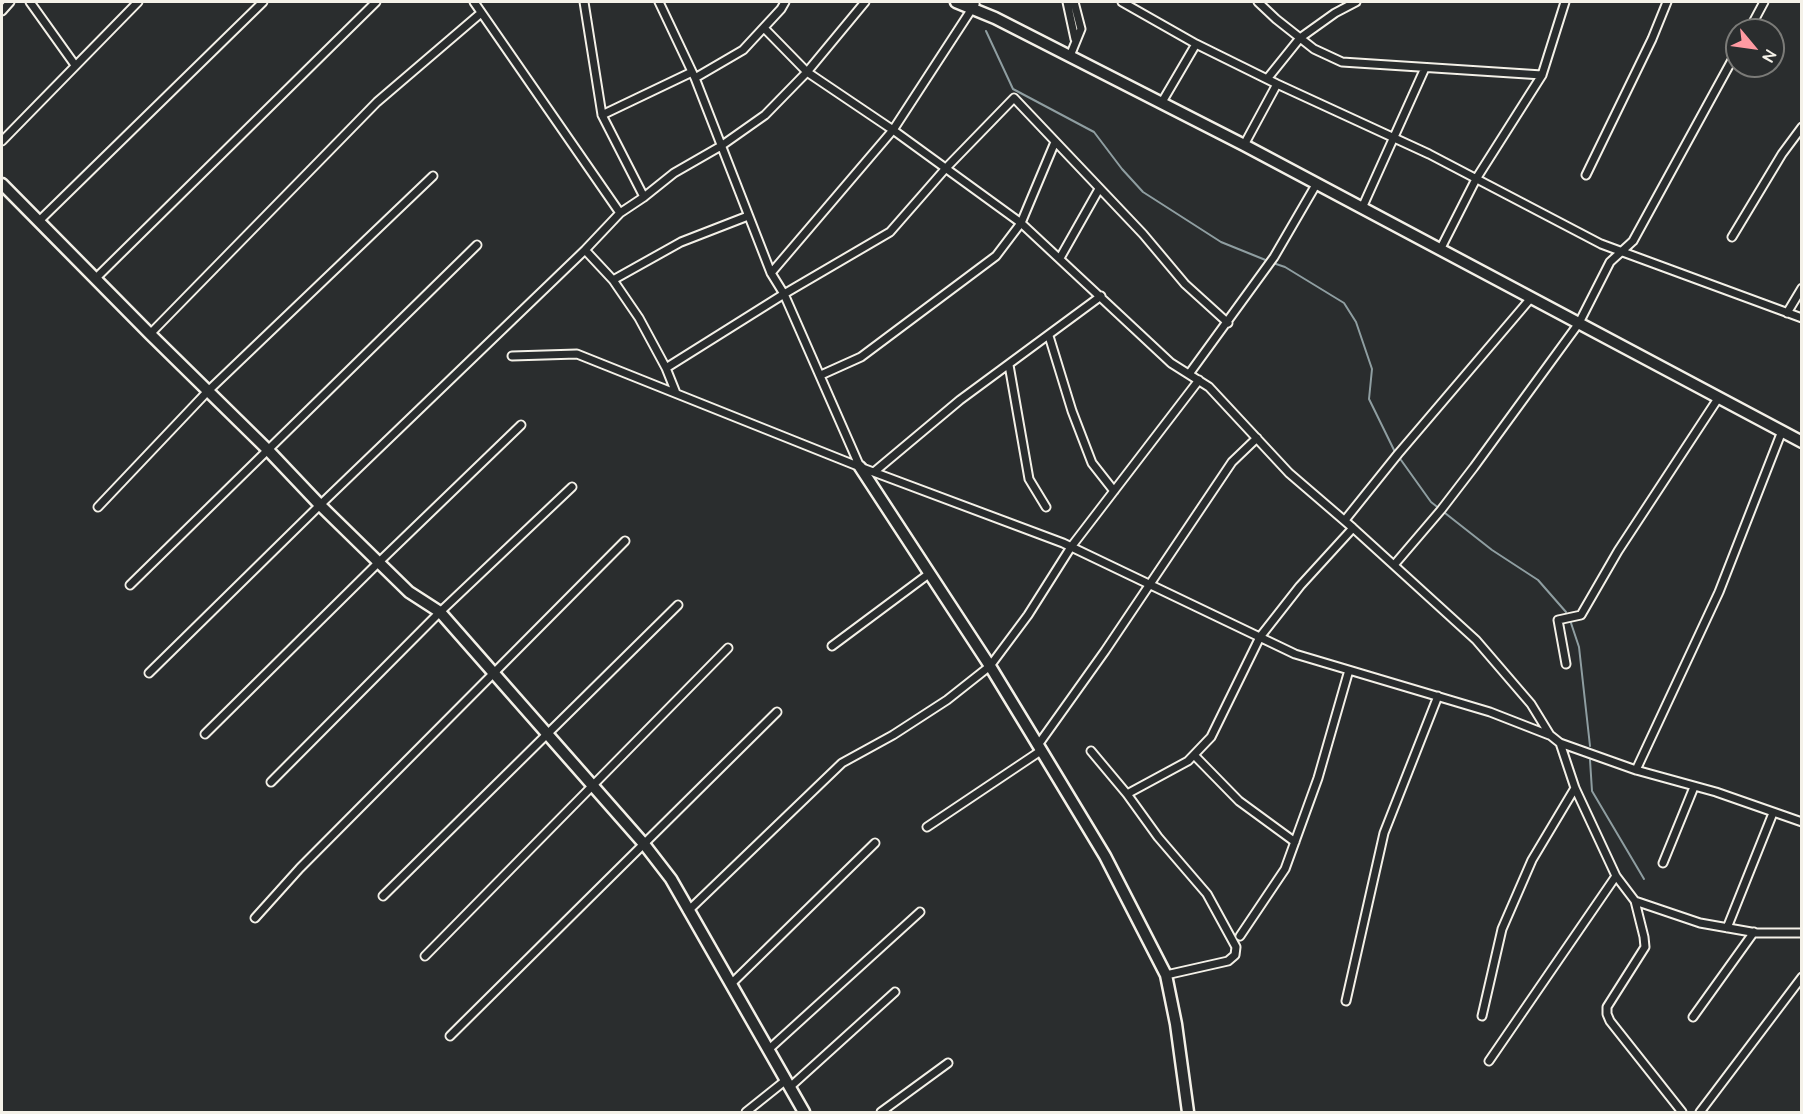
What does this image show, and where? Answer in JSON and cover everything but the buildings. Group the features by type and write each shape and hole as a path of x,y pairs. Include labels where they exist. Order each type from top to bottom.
{"street":[{"path":"2,11 10,2"},
{"path":"30,2 75,65"},
{"path":"2,141 138,2"},
{"path":"39,221 262,2"},
{"path":"96,278 376,2"},
{"path":"474,2 620,213"},
{"path":"584,2 602,115 644,197"},
{"path":"659,2 694,75 771,273 784,294 860,467 990,666 1040,748 1105,856 1166,975 1176,1024 1188,1113"},
{"path":"602,115 694,75 743,50 785,2"},
{"path":"149,673 585,250 620,213 674,172 722,147 765,115 807,72 865,2"},
{"path":"956,2 973,5 1162,102 1802,442"},
{"path":"1068,2 1075,39"},
{"path":"1070,56 1081,29 1074,2"},
{"path":"1122,2 1197,44 1394,138 1620,252 1802,318"},
{"path":"1258,2 1276,20 1300,38 1342,62 1542,75"},
{"path":"1267,79 1300,38 1335,13 1356,2"},
{"path":"1440,250 1476,179 1542,75 1565,2"},
{"path":"1586,175 1652,39 1667,2"},
{"path":"1755,18 1764,2"},
{"path":"771,273 893,130 973,5"},
{"path":"150,334 377,102 481,13"},
{"path":"764,28 807,72 893,130 1021,223 1172,363 1209,387 1289,473 1345,520 1476,640 1531,704 1550,735"},
{"path":"1162,102 1197,44"},
{"path":"1362,208 1425,68"},
{"path":"1394,565 1448,501 1579,323 1610,262 1633,241 1725,73"},
{"path":"1244,145 1277,84"},
{"path":"666,368 890,231 946,168 1014,98 1143,234 1185,284 1228,323"},
{"path":"1732,237 1782,154 1802,127"},
{"path":"820,375 861,357 996,256 1021,223 1055,142"},
{"path":"98,507 208,391 433,176"},
{"path":"1189,374 1274,257 1317,183"},
{"path":"2,184 409,592 440,612 644,844 670,879 804,1113"},
{"path":"1060,258 1099,189"},
{"path":"613,280 681,242 748,216"},
{"path":"130,585 477,245"},
{"path":"585,250 613,280 639,318 666,368 676,393"},
{"path":"1787,313 1802,288"},
{"path":"874,472 960,400 1101,296"},
{"path":"1345,520 1531,298"},
{"path":"1049,336 1072,411 1092,463 1114,491"},
{"path":"512,356 577,354 860,467 1071,547 1295,654 1490,712 1550,735 1560,743 1636,770 1802,822"},
{"path":"1009,365 1029,480 1046,507"},
{"path":"688,911 842,762 893,735 947,700 990,666 1028,615 1071,547 1199,380"},
{"path":"1566,664 1558,620 1581,615 1618,551 1719,397"},
{"path":"205,734 521,425"},
{"path":"1636,770 1719,592 1782,431"},
{"path":"927,827 1040,748 1232,462 1257,438"},
{"path":"271,782 440,612 572,487"},
{"path":"1127,794 1188,761 1211,737 1260,637 1300,586 1353,528"},
{"path":"255,918 300,868 625,541"},
{"path":"832,646 930,573"},
{"path":"383,896 678,605"},
{"path":"425,956 728,648"},
{"path":"1240,936 1285,869 1318,778 1349,670"},
{"path":"1346,1001 1384,833 1438,696"},
{"path":"450,1036 777,712"},
{"path":"1560,743 1575,788 1616,876 1635,901 1644,937 1644,947 1607,1007 1607,1014 1610,1021 1682,1113"},
{"path":"1091,751 1206,894 1236,947 1235,955 1228,961 1166,975"},
{"path":"1194,755 1239,801 1295,842"},
{"path":"1663,863 1694,787"},
{"path":"1482,1016 1502,929 1532,860 1575,788"},
{"path":"1727,928 1773,813"},
{"path":"731,984 875,843"},
{"path":"1489,1061 1616,876"},
{"path":"1635,901 1700,923 1754,932 1802,933"},
{"path":"768,1050 920,912"},
{"path":"1694,1017 1754,932"},
{"path":"1700,1113 1802,977"},
{"path":"746,1113 788,1084 896,992"},
{"path":"881,1113 948,1063"}],"waterway":[{"path":"986,31 1013,89 1094,132 1143,192 1221,242 1268,261"},
{"path":"1273,263 1285,267 1344,303 1356,322 1372,369 1369,399 1394,450"},
{"path":"1401,460 1431,502 1492,550 1538,580 1566,612"},
{"path":"1571,623 1579,647 1590,746"},
{"path":"1590,760 1592,791 1644,879"}]}
